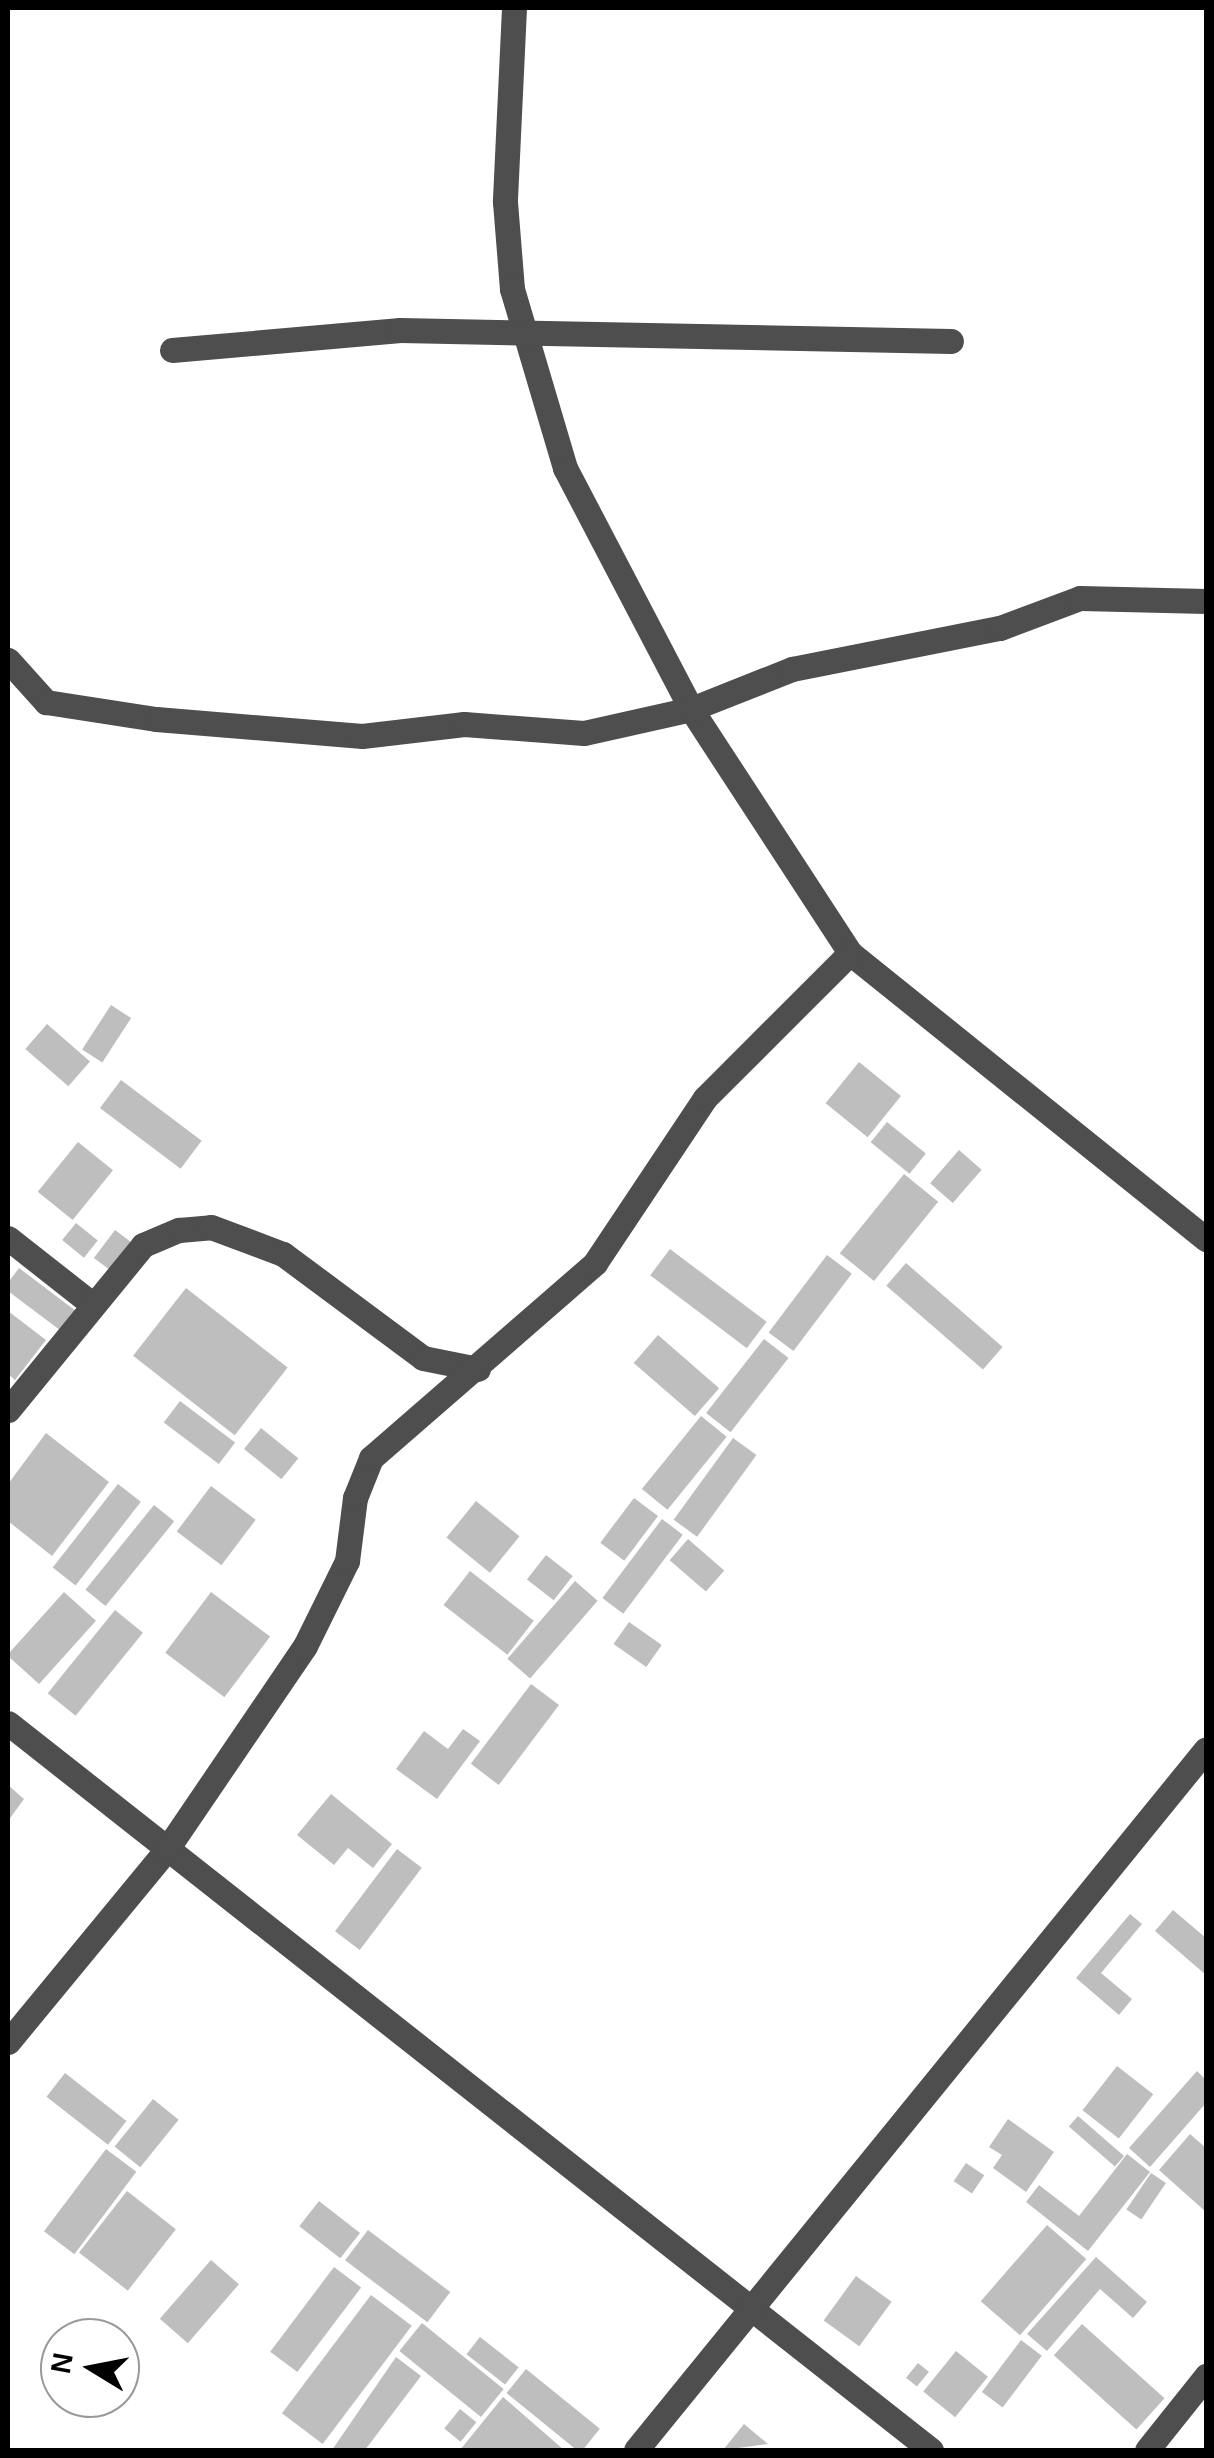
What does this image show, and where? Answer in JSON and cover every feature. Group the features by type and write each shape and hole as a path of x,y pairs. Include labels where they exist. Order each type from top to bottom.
{"street":[{"path":"514,8 505,202 524,334 565,468 691,709 850,952 1206,1239"},
{"path":"172,350 400,330 950,342"},
{"path":"8,660 46,702 362,736 464,724 584,733 691,709 792,669 1000,628 1080,598 1206,601"},
{"path":"8,2042 167,1849 305,1646 347,1561 355,1498 372,1458 478,1369 594,1263 705,1098 850,952"},
{"path":"8,1410 143,1245 210,1227 327,1280 423,1358 478,1369"},
{"path":"8,1238 92,1304"},
{"path":"8,1724 932,2450"},
{"path":"636,2450 1206,1749"},
{"path":"1147,2450 1206,2376"}],"building":[{"path":"111,1005 131,1018 102,1063 82,1049"},
{"path":"47,1024 90,1061 68,1086 25,1049"},
{"path":"859,1062 901,1096 868,1137 826,1103"},
{"path":"121,1080 202,1141 181,1169 100,1108"},
{"path":"887,1122 926,1153 909,1174 871,1142"},
{"path":"78,1142 113,1170 73,1220 38,1192"},
{"path":"959,1150 982,1170 953,1203 930,1183"},
{"path":"904,1174 938,1202 874,1281 840,1253"},
{"path":"76,1223 98,1241 84,1258 62,1240"},
{"path":"115,1230 131,1242 110,1270 94,1258"},
{"path":"670,1249 767,1322 747,1348 650,1275"},
{"path":"827,1255 852,1274 793,1351 769,1332"},
{"path":"906,1263 1003,1347 983,1370 886,1286"},
{"path":"19,1268 79,1313 64,1333 8,1291 8,1283"},
{"path":"186,1288 288,1367 235,1435 133,1356"},
{"path":"8,1311 46,1340 15,1380 8,1374"},
{"path":"658,1335 719,1388 695,1416 634,1363"},
{"path":"764,1339 788,1358 731,1432 706,1413"},
{"path":"180,1401 235,1443 219,1464 164,1423"},
{"path":"701,1416 727,1437 667,1510 642,1489"},
{"path":"261,1428 298,1458 281,1479 244,1449"},
{"path":"46,1433 109,1482 52,1556 8,1521 8,1484"},
{"path":"733,1438 756,1455 697,1537 674,1520"},
{"path":"118,1484 141,1502 76,1585 53,1568"},
{"path":"211,1486 256,1520 221,1565 177,1532"},
{"path":"634,1498 658,1516 624,1561 600,1543"},
{"path":"476,1501 520,1536 490,1573 446,1538"},
{"path":"154,1505 174,1521 106,1606 85,1590"},
{"path":"662,1519 683,1535 623,1614 602,1598"},
{"path":"688,1539 724,1570 706,1592 670,1560"},
{"path":"546,1555 573,1576 554,1600 527,1579"},
{"path":"470,1571 534,1621 507,1655 444,1605"},
{"path":"575,1581 598,1601 530,1678 507,1659"},
{"path":"64,1592 96,1621 39,1684 8,1654"},
{"path":"211,1592 270,1637 224,1697 165,1653"},
{"path":"115,1610 143,1633 76,1716 48,1693"},
{"path":"629,1622 662,1645 646,1667 614,1644"},
{"path":"531,1684 559,1705 499,1785 471,1764"},
{"path":"463,1729 480,1741 437,1799 396,1769 424,1731 448,1749"},
{"path":"8,1785 24,1799 8,1821"},
{"path":"331,1794 392,1844 373,1868 348,1848 334,1865 297,1835"},
{"path":"397,1849 422,1868 360,1950 335,1931"},
{"path":"1173,1910 1206,1938 1206,1975 1155,1931"},
{"path":"1130,1914 1142,1924 1101,1973 1132,1999 1119,2015 1076,1978"},
{"path":"1117,2066 1153,2094 1119,2138 1083,2110"},
{"path":"1197,2071 1206,2080 1206,2103 1150,2167 1129,2148"},
{"path":"65,2073 126,2121 108,2145 47,2097"},
{"path":"153,2099 179,2120 140,2167 115,2146"},
{"path":"1078,2116 1124,2156 1115,2167 1069,2127"},
{"path":"1008,2119 1054,2152 1026,2192 993,2168 1002,2155 989,2147"},
{"path":"1190,2134 1206,2148 1206,2212 1159,2170"},
{"path":"106,2149 136,2172 74,2254 44,2231"},
{"path":"1127,2154 1150,2172 1088,2251 1026,2202 1039,2185 1079,2216"},
{"path":"966,2163 984,2175 972,2194 954,2181"},
{"path":"1151,2173 1166,2183 1141,2220 1126,2209"},
{"path":"127,2191 176,2229 128,2291 79,2252"},
{"path":"319,2201 360,2233 340,2258 299,2226"},
{"path":"1047,2225 1086,2259 1020,2335 981,2301"},
{"path":"368,2230 450,2292 427,2322 345,2260"},
{"path":"1096,2257 1147,2302 1133,2318 1100,2289 1047,2351 1027,2334"},
{"path":"211,2260 239,2284 188,2343 160,2319"},
{"path":"334,2267 361,2287 297,2372 270,2352"},
{"path":"856,2276 892,2302 859,2346 824,2320"},
{"path":"371,2295 412,2326 323,2444 282,2413"},
{"path":"422,2323 504,2389 481,2417 399,2351"},
{"path":"1082,2324 1164,2398 1136,2429 1054,2355"},
{"path":"480,2337 519,2367 505,2385 466,2354"},
{"path":"1021,2340 1042,2356 1003,2408 982,2392"},
{"path":"956,2351 988,2377 955,2417 923,2391"},
{"path":"396,2357 421,2376 365,2450 332,2450"},
{"path":"918,2363 929,2372 917,2387 906,2378"},
{"path":"526,2369 600,2429 583,2450 577,2450 506,2393"},
{"path":"503,2397 564,2450 460,2450"},
{"path":"460,2409 476,2422 461,2442 444,2428"},
{"path":"744,2424 768,2444 723,2450"}]}
